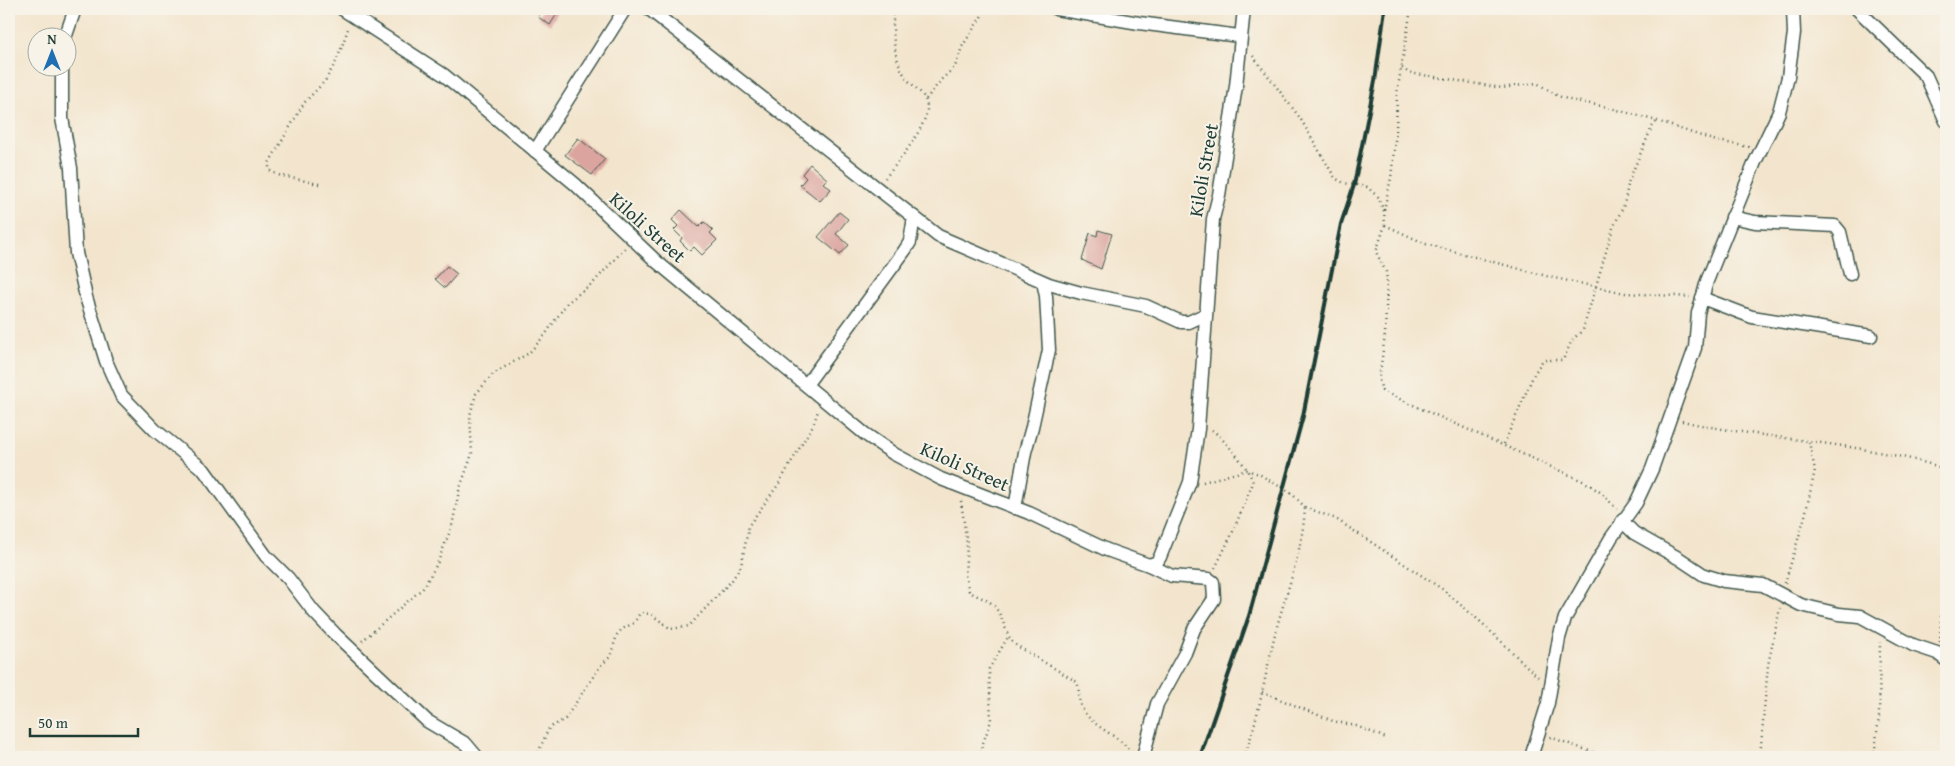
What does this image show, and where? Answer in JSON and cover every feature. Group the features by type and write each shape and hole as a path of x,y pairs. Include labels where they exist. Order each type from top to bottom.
{"street":[{"path":"68,28 75,9"},
{"path":"535,151 625,9"},
{"path":"648,9 938,236 957,246 1043,282 1081,293 1152,308 1181,322 1189,322 1204,315"},
{"path":"1056,9 1139,24 1239,36"},
{"name":"Kiloli Street","path":"347,12 444,75 575,184 632,240 817,395 881,445 953,484 1015,508 1107,550 1149,565 1157,562 1160,557 1189,487 1199,413 1204,315 1213,219 1219,195 1236,86 1239,36 1244,9"},
{"path":"1531,757 1549,693 1565,618 1640,494 1671,418 1695,348 1698,313 1702,298 1732,217 1784,97 1794,34 1793,9"},
{"path":"1857,9 1926,76 1946,121"},
{"path":"62,78 62,118 71,168 76,253 86,297 115,384 121,395 149,425 204,470 266,556 288,578 314,612 427,720 466,744 477,757"},
{"path":"806,385 905,250 910,242 914,217"},
{"path":"1732,217 1756,222 1835,226 1840,232 1850,274"},
{"path":"1015,508 1025,452 1049,350 1046,296 1043,282"},
{"path":"1702,298 1752,317 1871,336"},
{"path":"1622,521 1634,533 1704,575 1724,581 1763,585 1801,605 1839,614 1860,616 1913,645 1942,656"},
{"path":"1143,757 1157,704 1184,653 1194,629 1211,607 1214,599 1213,582 1208,579 1172,576 1149,565"}],"path":[{"path":"878,188 923,122 928,107 926,99 908,81 901,69 893,42 893,9"},
{"path":"926,99 942,79 955,67 962,47 986,9"},
{"path":"1411,9 1397,93 1396,132 1391,178 1384,211 1385,225 1376,252 1386,272 1388,302 1379,386 1391,396 1504,444 1591,486 1615,506 1622,521"},
{"path":"319,184 278,175 269,170 269,163 304,103 325,81 337,60 347,12"},
{"path":"1239,36 1300,118 1335,178 1344,183 1367,187 1378,197 1384,211"},
{"path":"1402,68 1416,74 1502,88 1537,83 1558,96 1570,100 1607,107 1713,140 1761,149"},
{"path":"1504,444 1534,374 1543,360 1562,360 1572,340 1584,330 1613,228 1624,205 1629,180 1652,126 1657,121"},
{"path":"1385,225 1426,244 1468,257 1597,287 1625,293 1702,298"},
{"path":"353,651 368,635 423,588 430,579 452,526 459,491 472,454 470,415 476,394 493,374 529,353 546,335 567,303 594,282 632,240"},
{"path":"536,757 550,728 565,719 593,676 610,657 617,635 622,629 634,623 640,613 651,614 671,629 685,627 726,588 741,566 749,525 778,485 813,425 818,414 817,395"},
{"path":"1199,413 1208,427 1228,444 1246,470 1252,483 1232,534 1217,562 1214,587"},
{"path":"1671,418 1715,428 1874,451 1946,469"},
{"path":"1760,757 1768,665 1782,596 1805,516 1815,470 1809,442"},
{"path":"1189,487 1246,470 1259,474 1292,494 1305,507 1336,519 1442,589 1536,674 1549,693"},
{"path":"953,484 964,514 967,544 966,585 969,591 992,603 998,610 1008,637 1014,644 1077,682 1081,705 1089,718 1098,727 1117,738 1135,757"},
{"path":"1244,757 1278,624 1304,533 1305,507"},
{"path":"1942,656 1942,593 1946,586"},
{"path":"1874,757 1878,717 1879,626"},
{"path":"978,757 991,721 989,669 1008,637"},
{"path":"1262,692 1333,721 1356,726 1386,738"},
{"path":"1539,733 1606,757"}],"building":[{"path":"543,9 560,9 550,25 538,17"},
{"path":"578,138 605,159 592,175 565,155"},
{"path":"810,164 827,179 823,183 831,189 820,201 800,185 806,178 802,174"},
{"path":"681,210 699,227 704,222 713,230 710,233 717,240 702,255 694,247 690,251 680,241 682,238 674,230 678,226 672,220"},
{"path":"839,212 848,219 836,234 849,245 840,255 818,237"},
{"path":"1098,230 1112,234 1101,269 1082,260 1090,233 1097,236"},
{"path":"447,266 457,274 445,288 435,279"}],"railway":[{"path":"1200,757 1249,616 1303,416 1341,224 1354,185 1375,81 1385,9"}]}
